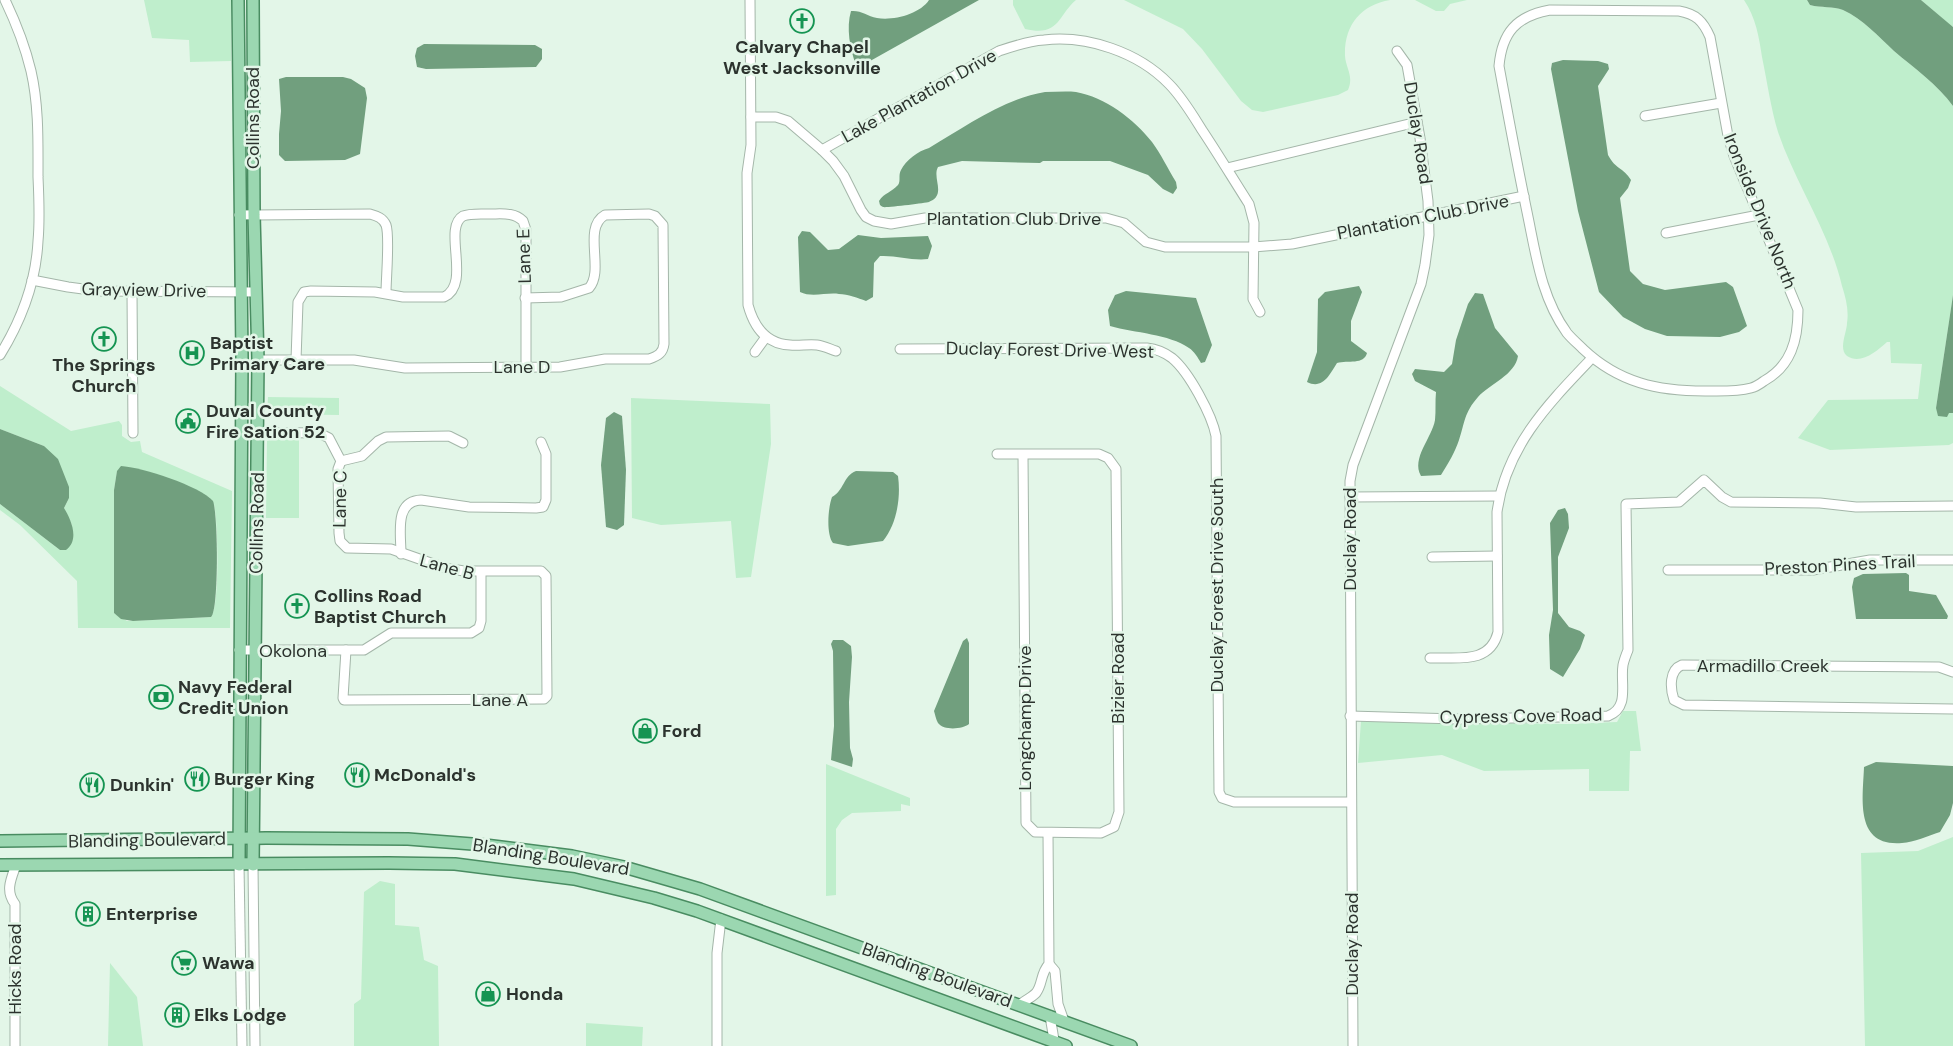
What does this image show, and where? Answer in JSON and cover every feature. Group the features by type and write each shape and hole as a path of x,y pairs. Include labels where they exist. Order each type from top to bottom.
{"main road":[{"name":"Collins Road","path":"238,0 241,292 239,865"},
{"name":"Collins Road","path":"253,0 254,215 258,360 253,865"},
{"name":"Blanding Boulevard","path":"0,841 365,838 486,844 572,856 660,877 749,905 1131,1046"},
{"path":"455,842 455,864"},
{"name":"Blanding Boulevard","path":"0,865 455,864 564,878 654,898 722,920 1059,1045"},
{"path":"654,898 660,877"},
{"path":"849,966 856,945"}],"street":[{"path":"0,355 12,334 25,303 32,280 38,242 37,108 31,71 23,42 5,0"},
{"path":"750,0 752,145 747,173 748,305 758,330 766,337 778,343 818,345 836,351"},
{"name":"Ironside Drive North","path":"1524,196 1499,66 1500,52 1513,28 1523,18 1537,12 1550,10 1679,10 1699,18 1705,25 1710,37 1721,102 1734,156 1794,296 1798,310 1798,328 1795,345 1786,362 1772,377 1752,388 1735,391 1663,389 1638,383 1613,372 1592,358"},
{"name":"Lake Plantation Drive","path":"822,150 1000,50 1045,39 1078,40 1117,50 1151,69 1168,82 1181,98 1227,168 1252,211 1254,223 1253,299 1260,312"},
{"name":"Duclay Road","path":"1353,1046 1350,497 1353,465 1420,284 1425,265 1429,234 1428,201 1417,122 1407,65 1397,50"},
{"path":"238,83 243,68 253,54"},
{"path":"1645,116 1721,102"},
{"name":"Plantation Club Drive","path":"751,118 776,117 788,121 834,161 866,216 874,221 892,224 925,218 1106,218 1124,223 1140,238 1155,245 1165,247 1253,247 1292,244 1524,196"},
{"path":"1227,168 1417,122"},
{"path":"1430,658 1473,657 1484,654 1496,642 1498,632 1497,512 1499,496 1516,452 1526,434 1538,417 1592,358 1568,335 1551,308 1539,271 1524,196"},
{"path":"239,215 370,214 383,220 386,230 386,293 304,292 300,296 297,308 296,360"},
{"name":"Lane E","path":"386,293 403,297 421,298 449,295 453,291 456,281 456,229 460,219 468,215 513,214 523,220 526,230 525,298 561,297 589,288 595,277 595,229 600,218 605,215 655,216 660,219 664,230"},
{"path":"1666,233 1759,215"},
{"name":"Lane D","path":"258,360 354,360 405,368 526,368 560,367 605,358 649,359 660,354 664,344 664,230"},
{"name":"Grayview Drive","path":"32,280 85,290 256,292"},
{"path":"132,291 133,433"},
{"path":"525,298 526,368"},
{"path":"755,352 766,337"},
{"name":"Duclay Forest Drive West","path":"900,349 1158,349 1173,358 1188,378"},
{"name":"Duclay Forest Drive South","path":"1188,378 1209,412 1216,436 1218,785 1222,798 1234,802 1351,802"},
{"name":"Lane C","path":"241,432 319,433 325,435 333,443 341,461 338,469 339,536"},
{"name":"Lane C","path":"341,461 362,456 378,441 386,438 450,436 463,443"},
{"name":"Lane B","path":"401,554 401,515 408,503 414,500 469,507 543,507 546,500 546,454 540,442"},
{"path":"997,454 1023,455"},
{"name":"Bizier Road","path":"1023,455 1099,454 1108,458 1113,463 1117,476 1119,812 1114,826 1101,832 1048,833"},
{"name":"Longchamp Drive","path":"1023,455 1026,823 1032,830 1048,833"},
{"name":"Cypress Cove Road","path":"1350,716 1457,719 1608,716 1614,714 1618,710 1622,699 1623,665 1628,650 1626,504 1679,502 1704,480 1722,497 1731,502 1820,503 1856,507 1953,506"},
{"path":"1350,497 1499,496"},
{"name":"Lane B","path":"339,536 343,545 347,548 391,549 445,568 481,572 481,621 475,631 471,633 391,633 364,650 346,650"},
{"path":"1432,557 1497,556"},
{"name":"Preston Pines Trail","path":"1668,570 1813,570 1870,560 1953,560"},
{"name":"Lane A","path":"346,650 344,700 544,699 547,696 546,576 542,571 481,572"},
{"name":"Okolona","path":"239,650 346,650"},
{"name":"Armadillo Creek","path":"1953,672 1939,667 1682,665 1676,668 1672,674 1672,694 1674,700 1684,705 1953,708"},
{"path":"1019,1005 1034,995 1039,988 1042,972 1049,964 1048,833"},
{"name":"Hicks Road","path":"15,1046 15,904 10,897 10,882 16,865"},
{"name":"Collins Road","path":"239,865 242,1046"},
{"name":"Collins Road","path":"253,865 254,1046"},
{"path":"717,1046 718,954 722,920"},
{"path":"1049,964 1056,971 1058,1004 1064,1021"},
{"path":"1050,1016 1059,1045"}],"shaded area":[{"path":"144,0 231,0 231,61 190,62 189,40 152,38"},
{"path":"929,0 979,0 863,65 856,65 849,38 851,11 858,11 877,18 891,18 913,13"},
{"path":"1013,0 1076,0 1052,28 1036,31 1025,29 1013,5"},
{"path":"1124,0 1390,0 1371,6 1356,18 1351,26 1345,45 1345,56 1350,77 1348,90 1338,95 1263,112 1252,110 1241,101 1202,49 1183,29"},
{"path":"1415,0 1467,0 1450,4 1444,11 1436,11"},
{"path":"1744,0 1807,0 1810,5 1843,10 1857,18 1870,29 1933,84 1953,106 1953,295 1936,408 1953,413 1953,443 1949,445 1830,450 1798,438 1828,400 1918,399 1922,364 1891,363 1890,342 1887,342 1874,353 1863,358 1852,358 1844,353 1843,345 1848,314 1847,304 1829,246 1785,152 1778,132 1760,42 1751,14"},
{"path":"1807,0 1921,0 1953,27 1953,106 1933,84 1857,18 1843,10 1810,5"},
{"path":"1921,0 1953,0 1953,27 1950,25"},
{"path":"424,44 535,45 542,49 542,59 536,67 426,69 417,67 415,56 417,48"},
{"path":"1563,60 1598,61 1608,64 1609,69 1598,86 1608,155 1631,180 1628,188 1620,198 1630,271 1643,284 1665,290 1726,282 1733,287 1747,326 1739,332 1720,337 1667,336 1645,329 1623,317 1599,292 1578,211 1551,69 1552,63"},
{"path":"286,77 343,77 351,79 365,88 367,98 360,154 345,160 285,161 279,155 281,111 279,79"},
{"path":"1045,92 1076,92 1087,95 1108,104 1128,117 1152,142 1176,182 1177,188 1173,194 1163,189 1148,175 1110,161 1043,161 1040,163 962,161 938,167 936,174 938,194 931,201 891,207 880,205 879,201 881,198 898,185 900,172 909,159 999,107"},
{"path":"802,231 810,232 828,250 839,249 858,235 881,238 928,236 932,246 928,259 880,256 874,263 873,297 866,301 842,294 809,295 800,292 798,237"},
{"path":"1359,286 1362,292 1351,321 1351,341 1367,353 1365,357 1359,361 1337,363 1329,376 1322,382 1313,384 1307,382 1317,352 1318,299 1325,292"},
{"path":"1126,291 1196,298 1212,345 1205,362 1201,363 1191,349 1181,343 1151,334 1110,326 1108,310 1115,295"},
{"path":"1475,293 1483,294 1495,328 1518,356 1516,363 1507,374 1483,392 1470,408 1459,440 1441,475 1421,476 1419,469 1420,455 1435,420 1436,392 1415,381 1412,374 1415,369 1444,372 1452,364 1456,340 1468,304"},
{"path":"1953,295 1953,413 1949,413 1947,417 1938,416 1936,408"},
{"path":"0,386 71,431 119,421 122,425 122,436 131,442 140,441 142,452 232,491 230,628 78,628 77,581 20,525 0,510 0,504 60,550 72,541 72,525 64,508 69,498 44,446 0,429","holes":["117,471 214,504 217,581 214,610 211,617 127,621 114,613 114,490"]},
{"path":"268,397 339,398 339,415 267,414"},
{"path":"631,398 770,404 771,444 751,577 736,578 731,521 661,525 632,518"},
{"path":"614,412 622,416 626,470 624,525 617,530 606,527 601,465 606,418"},
{"path":"0,429 44,446 58,459 69,487 69,498 64,508 73,529 73,541 66,550 60,550 0,504"},
{"path":"283,436 299,436 299,518 266,518 267,441"},
{"path":"121,466 170,478 196,489 213,501 216,523 217,561 214,610 211,617 133,621 121,619 114,613 114,490 117,471"},
{"path":"856,471 893,472 898,476 899,493 895,518 892,527 883,541 848,546 833,543 829,534 828,521 832,497 839,491 848,476"},
{"path":"1565,508 1568,514 1569,528 1558,557 1558,613 1569,627 1585,635 1580,649 1563,677 1550,669 1549,635 1553,610 1550,523 1558,510"},
{"path":"1906,573 1909,575 1909,591 1936,595 1948,616 1947,619 1856,619 1852,587 1854,578 1863,574"},
{"path":"967,638 969,643 969,724 958,728 949,728 938,723 934,711 963,641"},
{"path":"833,640 843,640 851,646 849,702 852,767 831,760 834,726 833,651 831,644"},
{"path":"1623,711 1636,711 1641,751 1630,751 1629,791 1589,791 1589,769 1484,771 1442,755 1358,763 1361,721 1567,724 1617,722"},
{"path":"1876,762 1953,766 1953,803 1950,815 1940,832 1902,843 1887,842 1876,837 1869,829 1865,818 1863,793 1864,767"},
{"path":"826,764 910,798 910,806 901,804 901,811 852,813 842,820 836,829 836,895 826,896"},
{"path":"1953,837 1953,1046 1865,1046 1861,853 1918,851"},
{"path":"380,881 395,884 395,925 419,927 424,960 438,966 439,1046 354,1046 354,1004 361,999 364,892"},
{"path":"110,963 137,997 143,1046 108,1046"},
{"path":"586,1023 643,1027 642,1046 586,1046"}],"place":[{"name":"Calvary Chapel West Jacksonville","path":"802,21"},
{"name":"The Springs Church","path":"104,339"},
{"name":"Baptist Primary Care","path":"192,353"},
{"name":"Duval County Fire Sation 52","path":"188,421"},
{"name":"Collins Road Baptist Church","path":"297,606"},
{"name":"Navy Federal Credit Union","path":"161,697"},
{"name":"Ford","path":"645,731"},
{"name":"McDonald's","path":"357,775"},
{"name":"Burger King","path":"197,779"},
{"name":"Dunkin'","path":"92,785"},
{"name":"Enterprise","path":"88,914"},
{"name":"Wawa","path":"184,963"},
{"name":"Honda","path":"488,994"},
{"name":"Elks Lodge","path":"177,1015"}]}
